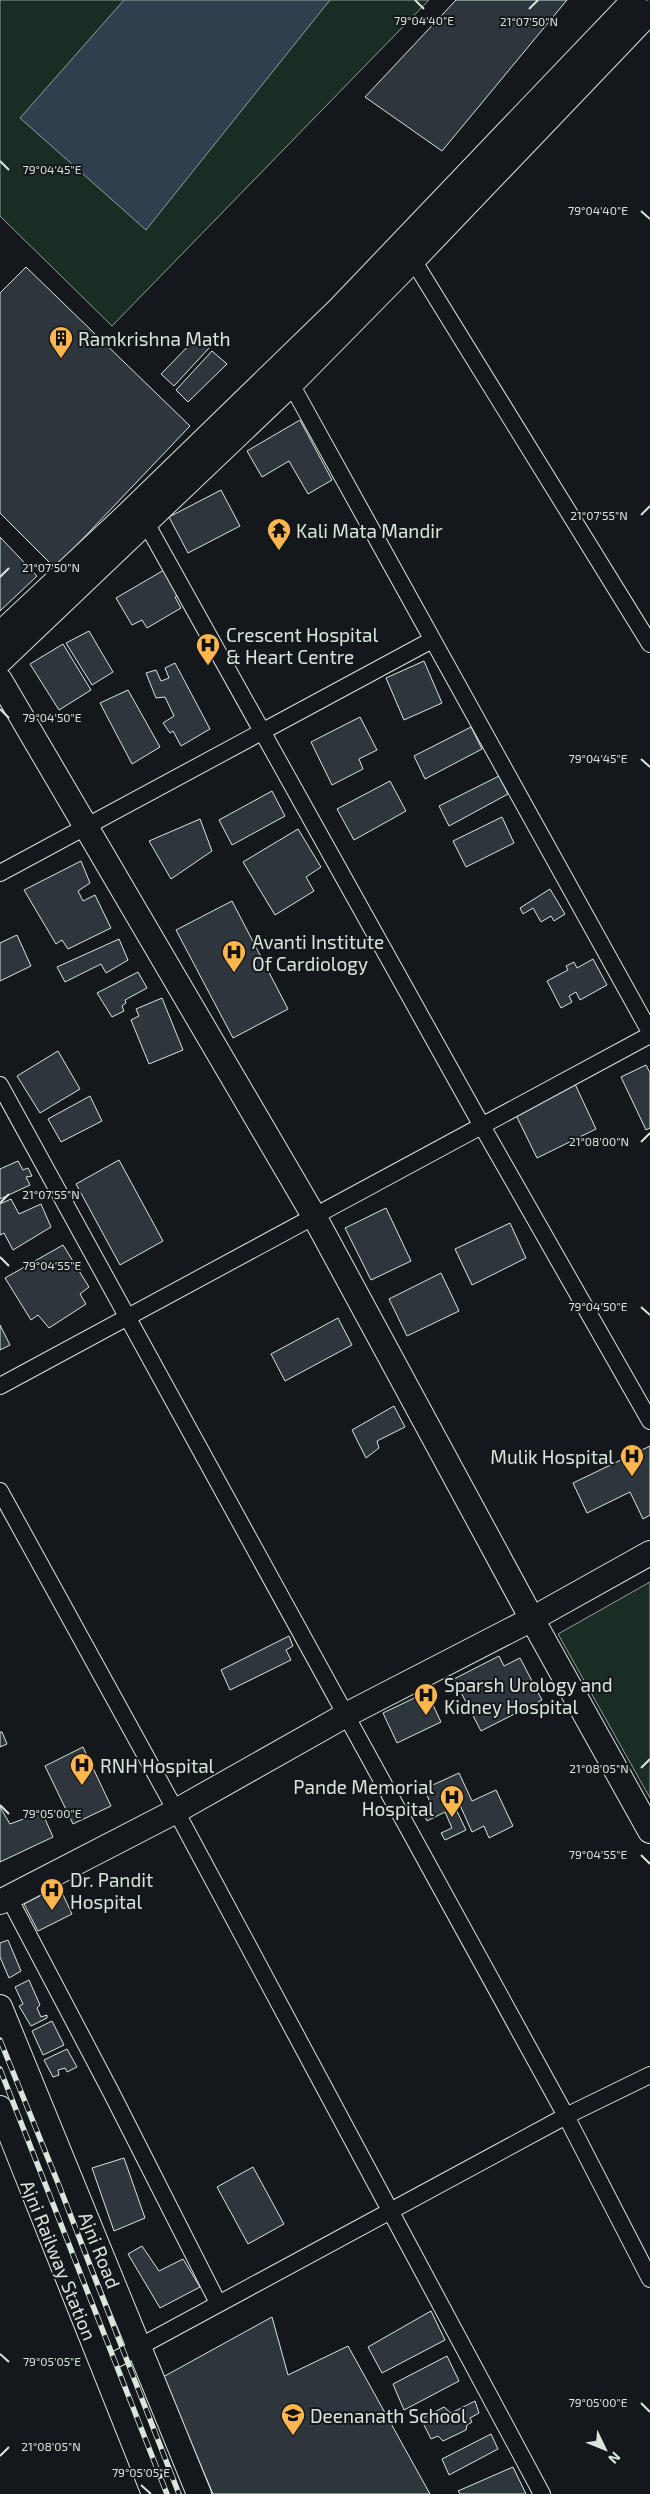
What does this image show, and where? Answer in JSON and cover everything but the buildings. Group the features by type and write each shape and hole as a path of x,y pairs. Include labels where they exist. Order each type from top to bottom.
{"main road":[{"path":"284,377 340,308 634,0"},
{"path":"0,661 141,514 284,377 414,260 650,12"},
{"path":"0,634 141,514"},
{"path":"0,680 314,1216 532,1619 650,1831"},
{"path":"4,1900 176,1811 346,1715 532,1619 650,1554"},
{"name":"Ajni Road","path":"0,2007 200,2494"},
{"name":"Ajni Railway Station","path":"0,2108 5,2139 154,2494"}],"street":[{"path":"414,260 644,622 650,644"},
{"path":"0,1386 650,1034 284,377"},
{"path":"141,514 482,1126 650,1421"},
{"path":"0,873 432,640"},
{"path":"0,1085 566,2116 650,2279"},
{"path":"0,1492 176,1811 542,2494"},
{"path":"4,1900 111,2092 218,2303"},
{"path":"102,2367 566,2116 650,2075"}],"green space":[{"path":"0,0 429,0 112,326 0,216"},
{"path":"650,1582 650,1798 558,1634"}],"water":[{"path":"124,0 330,0 146,230 20,118"}],"railway":[{"path":"0,2040 58,2183 179,2494"},
{"path":"0,2069 167,2494"}],"place":[{"name":"Ramkrishna Math","path":"61,359"},
{"name":"Kali Mata Mandir","path":"279,551"},
{"name":"Crescent Hospital & Heart Centre","path":"208,666"},
{"name":"Avanti Institute Of Cardiology","path":"234,973"},
{"name":"Mulik Hospital","path":"632,1477"},
{"name":"Sparsh Urology and Kidney Hospital","path":"426,1716"},
{"name":"RNH Hospital","path":"82,1786"},
{"name":"Pande Memorial Hospital","path":"452,1818"},
{"name":"Dr. Pandit Hospital","path":"52,1911"},
{"name":"Deenanath School","path":"293,2436"}]}
